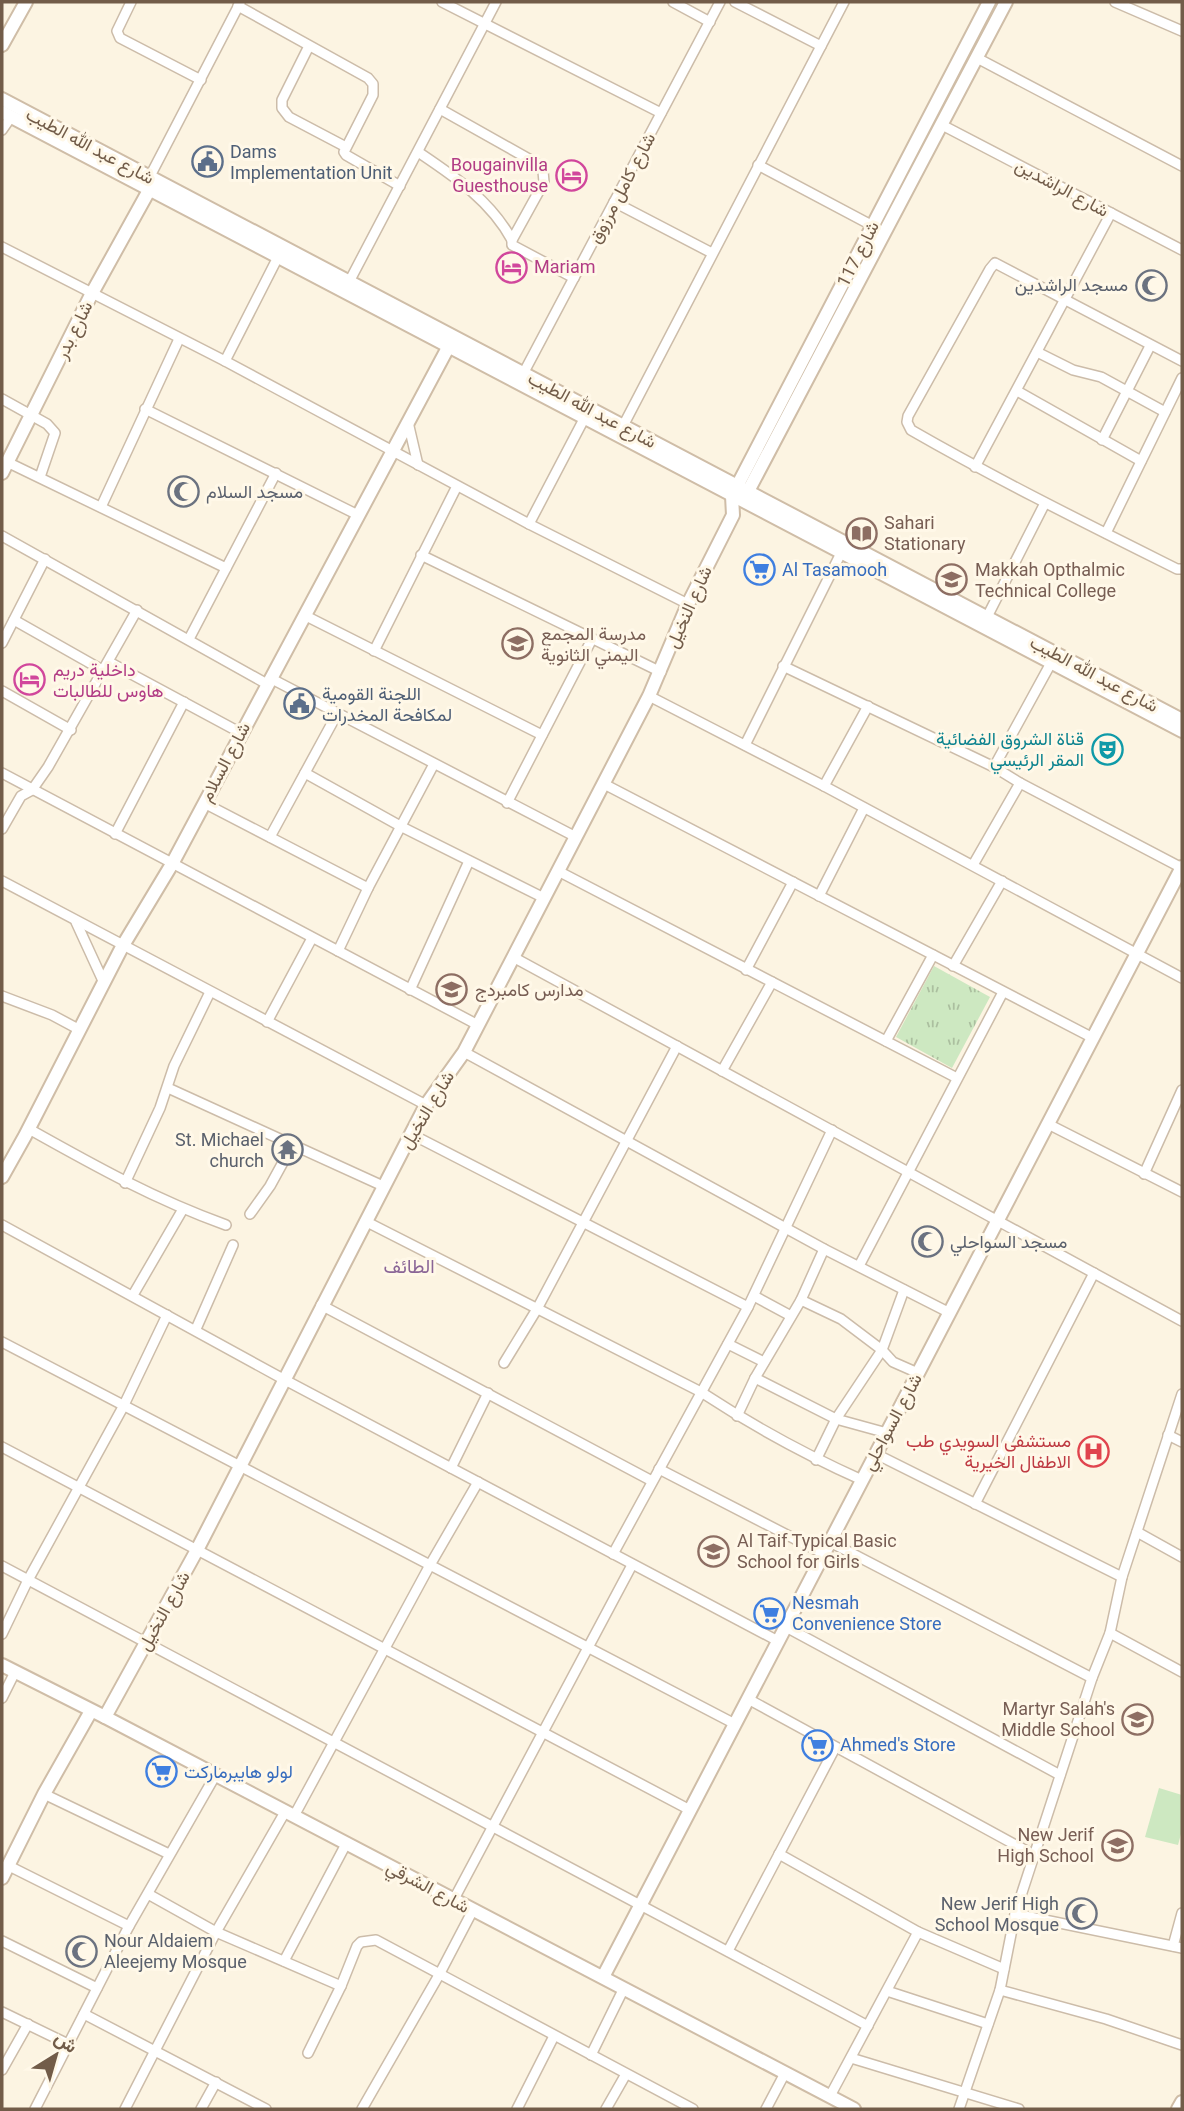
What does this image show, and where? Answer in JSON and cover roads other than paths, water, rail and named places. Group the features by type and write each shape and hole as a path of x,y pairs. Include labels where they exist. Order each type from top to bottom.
{"street":[{"path":"2,45 26,2"},
{"path":"131,2 117,31 120,38 201,80"},
{"path":"442,2 661,113"},
{"path":"349,282 496,2"},
{"path":"673,2 710,22"},
{"name":"شارع كامل مرزوق","path":"523,374 720,2"},
{"path":"735,2 821,46"},
{"path":"623,426 844,2"},
{"name":"شارع 117","path":"739,497 873,226 989,2"},
{"name":"شارع 117","path":"739,497 1006,2"},
{"path":"1122,3 1182,31"},
{"path":"150,184 240,4 309,47 368,78 373,84 373,95 344,152 400,186"},
{"path":"309,47 282,100 282,108 289,117 346,147"},
{"path":"977,58 1182,166"},
{"path":"944,88 957,96"},
{"name":"شارع عبد الله الطيب","path":"2,99 278,257 523,374 623,426 739,497 841,553 987,617 1182,720"},
{"path":"440,109 536,163 543,171 544,183 512,240"},
{"path":"2,130 6,115"},
{"name":"شارع عبد الله الطيب","path":"6,115 349,282 584,419 899,577 1051,663 1182,731"},
{"name":"شارع الراشدين","path":"942,125 1181,248"},
{"path":"418,152 462,182 484,201 504,226 512,245 574,278"},
{"path":"758,165 873,226"},
{"name":"شارع بدر","path":"5,467 150,184"},
{"path":"614,202 712,253"},
{"path":"975,467 1111,213"},
{"path":"2,247 91,295 225,361 529,524 688,604"},
{"path":"225,361 278,257"},
{"path":"1182,361 995,263 907,422 911,430 975,467 1177,569 1182,569"},
{"path":"101,507 179,339"},
{"name":"شارع السلام","path":"2,1177 122,947 172,864 452,342"},
{"path":"1102,440 1150,346"},
{"path":"1037,352 1073,370 1101,377 1165,412"},
{"path":"1106,533 1182,377"},
{"path":"1017,391 1141,461"},
{"path":"2,399 32,415 55,433 40,477"},
{"path":"145,409 358,515"},
{"path":"529,524 584,419"},
{"path":"408,422 418,465"},
{"path":"5,467 40,477 226,568"},
{"path":"189,639 276,474"},
{"path":"374,651 457,486"},
{"name":"شارع النخيل","path":"106,1717 197,1550 426,1105 464,1052 604,784 661,672 688,604 728,526 739,497"},
{"path":"987,617 1045,503"},
{"path":"2,536 268,681 576,836"},
{"path":"744,745 841,553"},
{"path":"421,555 661,672"},
{"path":"2,643 46,559"},
{"path":"2,829 21,796 32,790 71,730 137,610"},
{"path":"304,615 542,735"},
{"path":"13,620 104,671"},
{"path":"508,803 592,639"},
{"path":"109,662 241,733"},
{"path":"993,767 1051,663"},
{"path":"783,666 993,767 1182,868"},
{"path":"2,691 71,730"},
{"path":"649,696 824,786 1182,978"},
{"path":"115,834 184,702"},
{"path":"824,786 868,706"},
{"path":"270,837 337,714"},
{"path":"338,951 434,764"},
{"path":"2,773 478,1025"},
{"path":"305,773 402,827 544,898"},
{"path":"973,865 1020,783"},
{"path":"604,784 1093,1038"},
{"path":"204,803 368,888"},
{"path":"819,896 864,808"},
{"path":"410,990 469,861"},
{"name":"شارع السواحلي","path":"603,1978 1182,868"},
{"path":"558,871 957,1078"},
{"path":"2,881 122,947 426,1105"},
{"path":"953,966 1002,881"},
{"path":"746,970 793,882"},
{"path":"76,922 104,983"},
{"path":"267,1021 312,938"},
{"path":"886,1041 933,955"},
{"path":"513,957 1182,1321"},
{"path":"722,1071 772,982"},
{"path":"125,1183 169,1088 174,1066 210,992"},
{"path":"859,1266 1003,992"},
{"path":"2,996 52,1015 80,1030"},
{"path":"503,1363 537,1309 677,1046"},
{"path":"464,1052 824,1249 950,1313"},
{"path":"169,1088 383,1186"},
{"path":"1144,1174 1182,1090"},
{"path":"1048,1124 1182,1192"},
{"path":"29,1129 125,1183 226,1225"},
{"path":"613,1554 754,1296 832,1130"},
{"path":"411,1134 748,1307"},
{"path":"250,1214 270,1186 293,1144"},
{"path":"134,1295 183,1209"},
{"path":"365,1221 701,1392 737,1416 816,1460 862,1480"},
{"path":"2,1224 285,1380 778,1641"},
{"path":"196,1329 233,1245"},
{"path":"737,1416 755,1378 801,1300 824,1249"},
{"path":"975,1504 1094,1273"},
{"path":"816,1460 836,1419 882,1350 904,1290"},
{"path":"754,1296 791,1317"},
{"path":"801,1300 841,1320 882,1350 893,1362 918,1373"},
{"path":"321,1305 652,1481"},
{"path":"2,1634 123,1407 167,1315"},
{"path":"2,1342 735,1724"},
{"path":"728,1344 764,1363"},
{"path":"755,1378 836,1419 887,1433"},
{"path":"451,1468 488,1393"},
{"path":"959,2109 1000,1990 1015,1914 1092,1678 1110,1633 1122,1577 1182,1394"},
{"path":"1168,1435 1182,1442"},
{"path":"2,1447 690,1810"},
{"path":"876,1454 1122,1577"},
{"path":"659,1469 1092,1678"},
{"path":"125,2109 216,1932 334,1742 478,1482"},
{"path":"1137,1532 1182,1557"},
{"path":"453,1901 632,1564"},
{"path":"2,1566 868,2026"},
{"path":"786,1626 1060,1775"},
{"path":"1110,1633 1182,1672"},
{"name":"شارع الشرقي","path":"2,1665 850,2108"},
{"path":"2,1698 15,1672"},
{"path":"748,1699 1034,1855"},
{"path":"2,1878 44,1794 91,1711"},
{"path":"728,1951 835,1748"},
{"path":"34,2109 129,1926 215,1776"},
{"path":"44,1794 169,1854"},
{"path":"284,1961 346,1844"},
{"path":"779,1854 918,1932 1004,1969"},
{"path":"9,1866 129,1926"},
{"path":"148,1894 216,1932 341,1986"},
{"path":"362,2109 473,1910"},
{"path":"1015,1914 1178,1947 1182,1913"},
{"path":"830,2096 918,1932"},
{"path":"308,2053 341,1986 357,1946 361,1942 376,1940 688,2108"},
{"path":"2,1941 97,1988"},
{"path":"591,2055 624,1989"},
{"path":"1000,1990 1106,2019 1182,2045"},
{"path":"887,1991 988,2024"},
{"path":"2,2012 68,2044"},
{"path":"84,2014 266,2109"},
{"path":"2,2070 28,2024"},
{"path":"517,2109 554,2035"},
{"path":"850,2058 1019,2109"},
{"path":"766,2109 785,2073"},
{"path":"606,2109 626,2074"},
{"path":"201,2109 216,2082"},
{"path":"1178,2109 1182,2102"}],"place":[{"name":"Dams Implementation Unit","path":"207,162"},
{"name":"Bougainvilla Guesthouse","path":"571,175"},
{"name":"Mariam","path":"511,267"},
{"name":"مسجد الراشدين","path":"1151,285"},
{"name":"مسجد السلام","path":"183,492"},
{"name":"Sahari Stationary","path":"861,533"},
{"name":"Al Tasamooh","path":"759,570"},
{"name":"Makkah Opthalmic Technical College","path":"952,580"},
{"name":"مدرسة المجمع اليمني الثانوية","path":"518,644"},
{"name":"داخلية دريم هاوس للطالبات","path":"30,680"},
{"name":"اللجنة القومية لمكافحة المخدرات","path":"299,704"},
{"name":"قناة الشروق الفضائية المقر الرئيسي","path":"1107,749"},
{"name":"مدارس كامبردج","path":"452,990"},
{"name":"St. Michael church","path":"287,1150"},
{"name":"مسجد السواحلي","path":"927,1242"},
{"name":"مستشفى السويدي طب الاطفال الخيرية","path":"1094,1451"},
{"name":"Al Taif Typical Basic School for Girls","path":"714,1551"},
{"name":"Nesmah Convenience Store","path":"769,1613"},
{"name":"Martyr Salah's Middle School","path":"1138,1719"},
{"name":"Ahmed's Store","path":"817,1745"},
{"name":"لولو هايبرماركت","path":"161,1772"},
{"name":"New Jerif High School","path":"1117,1845"},
{"name":"New Jerif High School Mosque","path":"1082,1914"},
{"name":"Nour Aldaiem Aleejemy Mosque","path":"81,1951"}],"district":[{"name":"الطائف","path":"409,1266"}]}
